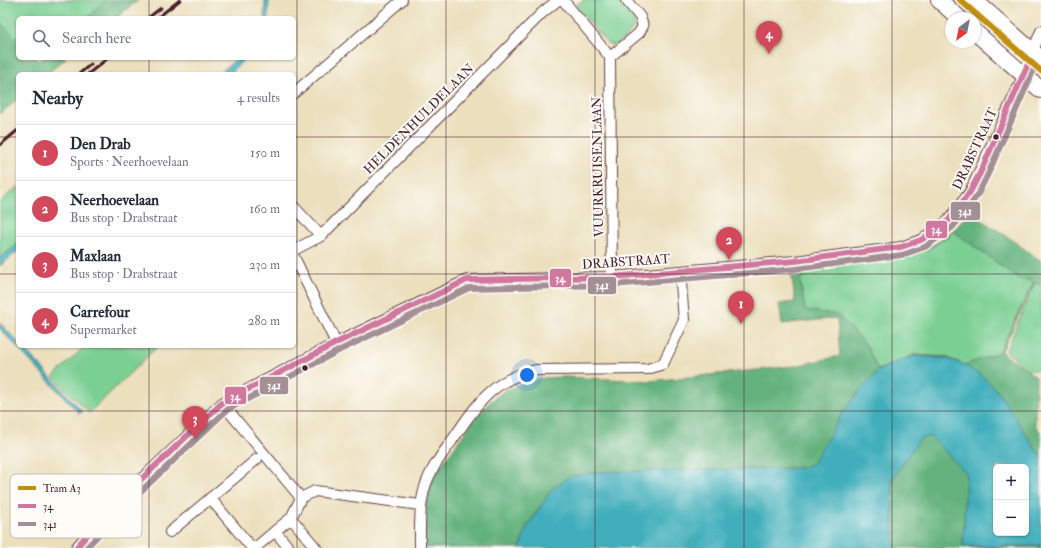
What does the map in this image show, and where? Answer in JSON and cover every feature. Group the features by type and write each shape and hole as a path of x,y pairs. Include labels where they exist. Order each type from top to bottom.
{"main road":[{"path":"939,0 952,12"},
{"path":"974,0 1037,55"},
{"path":"981,37 1041,90"}],"street":[{"path":"296,91 402,0"},
{"name":"HELDENHULDELAAN","path":"296,249 321,236 542,13 558,0"},
{"path":"563,0 610,57 639,33 643,26 640,17 626,0"},
{"name":"DRABSTRAAT","path":"142,479 222,403 336,343 467,280 612,277 810,259 901,247 921,240 938,229 948,220 970,192 1024,75 1037,55 1041,31"},
{"name":"VUURKRUISENLAAN","path":"610,57 612,277"},
{"path":"296,209 321,236"},
{"path":"296,261 336,343"},
{"path":"420,548 420,505 425,486 431,472 477,405 488,392 500,383 523,372 537,370 648,369 663,364 684,320 680,271"},
{"path":"222,403 301,498"},
{"path":"170,532 257,459"},
{"path":"210,498 254,548 291,518 301,498 314,491 420,505"},
{"path":"291,518 316,548"},
{"path":"275,531 289,548"},
{"name":"DRABSTRAAT","path":"76,548 84,538"}],"green space":[{"path":"0,0 106,0 89,16 16,16 16,38 0,22"},
{"path":"106,0 138,0 118,16 89,16"},
{"path":"583,0 621,0 634,18 634,27 631,32 618,44 609,44 576,6"},
{"path":"0,22 16,38 16,60 64,60 49,72 16,72 16,101 0,114"},
{"path":"16,188 16,246 0,258 0,202"},
{"path":"970,213 1005,235 1041,261 1041,285 1034,283 1001,352 1036,377 1035,425 1041,433 1041,457 1001,396 965,365 1000,352 1034,282 1018,278 953,231 943,240 926,250 903,258 932,246 948,235"},
{"path":"953,231 1018,278 1034,282 1000,352 965,365 945,357 914,355 878,370 866,345 838,315 805,311 800,280 811,269 903,258 926,250 943,240"},
{"path":"903,258 811,269 800,280 805,310 838,315 866,345 878,370 914,355 945,357 965,365 945,358 914,356 816,458 812,464 800,468 600,472 571,476 552,489 527,527 520,548 425,548 426,500 429,486 437,471 473,421 489,403 504,391 523,383 544,378 563,377 651,381 795,366 840,356 837,318 782,324 779,304 795,302 791,270"},
{"path":"1035,282 1041,285 1041,370 1027,370 1006,351"},
{"path":"83,348 156,348 89,413 53,377"},
{"path":"932,437 966,473 963,546 1041,546 1041,548 894,548 892,479 921,438"}],"water":[{"path":"265,0 269,0 268,16 264,16"},
{"path":"235,60 244,60 232,72 221,72"},
{"path":"16,246 16,253 0,266 0,258"},
{"path":"0,323 16,340 16,346 0,329"},
{"path":"18,348 24,348 82,411 79,413"},
{"path":"914,356 945,358 965,365 987,380 1001,396 1041,457 1041,546 963,546 966,473 931,437 921,438 892,479 894,548 520,548 527,527 552,489 571,476 600,472 800,468 812,464 841,416 860,390 878,371 894,363"}],"railway":[{"path":"160,16 180,0"},
{"path":"151,16 161,8"},
{"path":"90,72 106,60"},
{"path":"81,72 91,64"},
{"path":"0,145 16,132"}],"tram line":[{"name":"A3","path":"960,0 1041,71"}],"transit line":[{"name":"34","path":"142,479 222,403 336,343 467,280 612,277 795,261 901,247 921,240 948,221 970,192 981,171 1028,64"},
{"name":"341","path":"142,490 227,410 340,350 469,288 613,285 796,269 902,255 925,247 953,227 977,196 1035,67"},
{"name":"34","path":"76,548 84,538"},
{"name":"341","path":"86,548 96,538"}],"place":[{"name":"Carrefour","path":"769,54"},
{"name":"Neerhoevelaan","path":"729,260"},
{"name":"Den Drab","path":"741,324"},
{"name":"Maxlaan","path":"195,439"}]}
